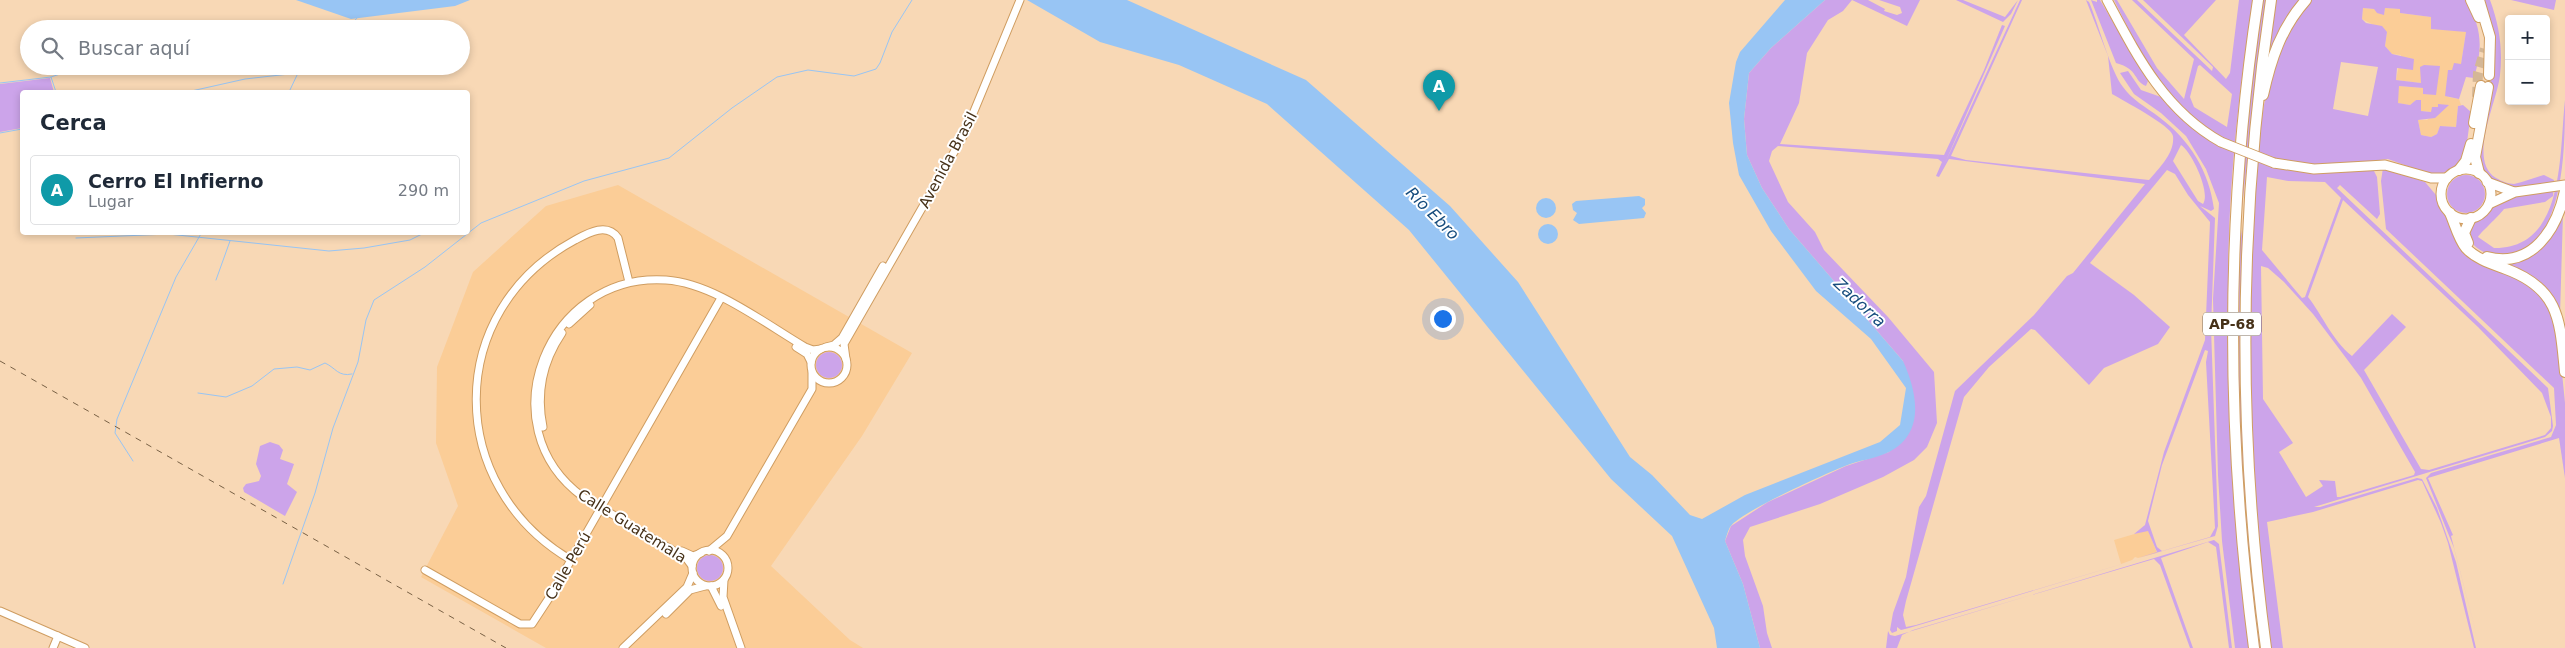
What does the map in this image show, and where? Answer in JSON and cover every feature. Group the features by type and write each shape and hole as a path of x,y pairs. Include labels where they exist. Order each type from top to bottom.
{"highway":[{"name":"AP-68","path":"2254,648 2238,477 2232,270 2241,121 2258,0"},
{"name":"AP-68","path":"2266,648 2254,534 2247,417 2246,269 2260,70 2271,0"},
{"path":"2255,130 2259,123 2269,67 2278,42 2295,12 2306,0"},
{"path":"2471,0 2484,37 2486,74 2490,37 2479,0"},
{"path":"2460,170 2469,154 2484,86 2475,157 2479,173"},
{"path":"2471,218 2464,233 2465,239 2473,248 2494,259 2514,257 2528,252 2547,236 2556,222 2565,191"},
{"path":"2450,213 2461,240 2471,252 2529,279 2549,298 2559,317 2565,372"}],"main road":[{"path":"2107,0 2142,65 2159,89 2182,114 2221,142 2274,163 2314,169 2385,165 2421,176 2447,178"},
{"path":"2460,170 2470,170 2479,173 2487,182 2490,193 2488,204 2482,213 2471,218 2460,218 2450,213 2444,205 2441,196 2442,186 2447,178 2460,170"},
{"path":"2421,176 2441,196"},
{"path":"2487,182 2515,192"},
{"path":"2488,204 2515,192 2565,185"}],"street":[{"name":"Avenida Brasil","path":"859,312 962,130 1015,0"},
{"name":"Avenida Brasil","path":"859,312 965,133 1020,0"},
{"path":"571,560 546,544 526,526 505,500 493,478 481,446 477,425 476,396 480,362 495,320 520,282 552,254 581,237 603,229 613,232 618,238 630,282"},
{"name":"Calle Guatemala","path":"692,569 686,558 569,486 547,452 536,418 536,384 548,346 570,316 599,294 630,282 656,280 679,282 701,288 802,351 811,362"},
{"name":"Calle Guatemala","path":"700,554 693,556 688,554 601,506 566,476 553,455 544,430 540,410 541,383 546,362 557,341 567,326 585,308 604,296 632,287 656,284 696,291 720,300 805,347 813,350 823,348"},
{"name":"Calle Perú","path":"426,570 520,624 527,626 536,620 720,300"},
{"path":"623,648 687,587 692,569 700,554 708,551 727,536 812,389 812,357 823,348 834,345 839,341 859,312"},
{"path":"812,389 842,377 847,365 844,344 859,312"},
{"path":"823,348 836,348 846,359"},
{"path":"812,372 821,381 827,382"},
{"path":"727,536 725,559 728,569 724,580 723,597 741,648"},
{"path":"708,551 718,552 725,559"},
{"path":"692,569 698,581 709,586 719,600 737,648"},
{"path":"630,648 690,590 709,586 724,580"},
{"path":"0,610 85,648"},
{"path":"53,648 58,636"}],"shaded area":[{"path":"1825,0 1852,0 1843,11 1828,20 1807,53 1799,103 1780,144 1944,155 1984,70 2002,25 2005,26 1945,163 2020,0 2022,0 1951,156 1966,160 2149,180 2169,154 2172,148 2173,136 2171,132 2156,120 2112,94 2108,56 2118,79 2127,92 2170,126 2189,146 2203,169 2211,195 2214,209 2211,211 2200,206 2215,218 2211,328 2218,526 2215,536 2138,558 2157,552 2148,531 2134,534 2145,525 2164,452 2205,340 2210,222 2188,195 2175,174 2167,170 2090,263 2134,295 2170,327 2158,344 2104,368 2089,385 2035,330 2031,329 1989,367 1964,397 1906,601 1903,615 1906,627 2132,561 1909,628 1901,630 1897,627 1897,631 1892,633 1890,630 1893,613 1906,577 1919,507 1926,496 1955,391 2034,315 2067,276 2073,273 2145,184 1949,159 1939,177 1936,176 1942,162 1938,159 1778,146 1772,151 1769,161 1788,202 1815,232 1824,250 1888,317 1934,372 1937,423 1927,447 1914,460 1883,477 1820,504 1750,527 1743,540 1745,556 1763,606 1767,633 1772,648 1760,648 1743,584 1725,541 1731,526 1768,502 1846,466 1889,452 1912,425 1903,361 1789,229 1762,188 1747,155 1744,119 1749,73 1771,48","holes":["2181,145 2195,164 2204,191 2205,199 2203,204 2198,201 2173,161","2205,350 2208,351 2206,362 2215,528 2210,537 2162,551 2157,547 2148,521 2162,465"]},
{"path":"1852,0 1868,0 1885,9 1884,11 1897,15 1902,13 1900,7 1879,0 1920,0 1907,26"},
{"path":"1956,0 1963,0 2005,17 2018,0 2011,14 2003,22"},
{"path":"2086,0 2089,2 2093,12 2108,56"},
{"path":"2091,0 2097,2 2097,0 2100,0 2148,81 2146,86 2139,81 2129,68 2116,63"},
{"path":"2114,0 2117,0 2157,68 2184,99 2194,59 2132,0 2137,0 2212,71 2213,67 2143,0 2216,0 2184,35 2226,79 2230,73 2239,0 2253,0 2235,143 2228,250 2231,422 2249,648 2235,648 2222,541 2218,475 2213,299 2219,203 2206,169 2186,136 2161,113 2134,94 2120,73 2128,71 2141,90 2161,97 2191,127 2220,145 2180,107 2159,81","holes":["2200,65 2232,94 2227,127 2194,107 2190,97 2198,66"]},
{"path":"2261,0 2268,0 2242,207 2239,192"},
{"path":"2276,0 2304,0 2266,72"},
{"path":"2312,0 2466,0 2478,29 2480,47 2474,78 2466,77 2459,99 2445,96 2448,70 2452,70 2454,63 2461,64 2466,32 2431,29 2431,17 2400,13 2400,9 2385,8 2384,15 2377,13 2374,9 2363,8 2362,19 2366,23 2382,26 2387,32 2385,46 2392,54 2414,59 2413,70 2397,68 2396,80 2421,83 2420,67 2424,65 2440,66 2436,95 2423,94 2423,88 2399,86 2398,103 2410,105 2416,100 2421,100 2421,111 2431,112 2432,107 2438,107 2438,104 2449,105 2435,118 2418,120 2421,135 2431,137 2437,134 2440,126 2456,127 2458,106 2463,105 2471,112 2466,150 2459,165 2439,175 2429,174 2388,159 2336,165 2271,165 2373,169 2377,177 2380,214 2377,219 2340,185 2337,188 2548,388 2553,426 2552,431 2545,437 2314,507 2320,507 2417,478 2422,479 2437,508 2456,562 2476,648 2474,648 2448,543 2422,481 2418,480 2313,512 2267,522 2283,648 2270,648 2258,536 2251,424 2251,255 2260,137 2267,91 2282,45 2292,26","holes":["2341,62 2378,67 2368,116 2333,109","2267,177 2288,181 2325,182 2341,198 2305,297 2302,298 2262,250","2343,200 2478,327 2542,393 2551,417 2551,428 2545,435 2429,470 2421,469 2364,370 2406,327 2392,314 2352,356 2333,335 2308,297","2261,266 2268,268 2284,282 2313,314 2361,378 2415,472 2414,475 2340,497 2337,497 2335,481 2319,480 2323,486 2306,497 2279,452 2293,443 2263,399"]},
{"path":"2483,0 2490,0 2493,9 2500,37 2501,56 2498,87 2486,130 2484,145 2484,158 2488,170 2496,178 2512,184 2544,175 2554,180 2553,196 2545,202 2504,209 2479,235 2478,237 2494,248 2517,244 2534,233 2546,216 2554,195 2559,172 2565,100 2562,168 2558,192 2551,215 2541,234 2526,248 2507,255 2491,254 2477,248 2470,240 2471,226 2504,198 2549,191 2548,184 2521,188 2503,186 2496,183 2483,169 2481,149 2493,56 2491,27"},
{"path":"2511,0 2556,0 2554,10"},
{"path":"2363,8 2374,9 2384,14 2385,8 2401,9 2400,13 2431,17 2433,28 2466,32 2461,64 2448,97 2459,99 2461,105 2458,106 2456,127 2440,126 2437,134 2431,137 2421,135 2418,120 2427,120 2447,105 2432,112 2421,111 2421,105 2416,100 2410,105 2397,103 2399,86 2424,88 2436,95 2422,71 2421,83 2396,80 2401,55 2392,54 2385,46 2387,32 2362,19"},
{"path":"50,78 53,90 20,90 20,128 0,132 0,84"},
{"path":"2383,168 2425,182 2436,195 2440,209 2449,220 2459,243 2522,279 2548,303 2558,333 2565,403 2565,478 2559,438 2428,478 2453,535 2451,536 2480,648 2454,548 2426,478 2431,473 2551,437 2556,425 2554,388 2386,229 2381,181"},
{"path":"2466,175 2479,181 2485,194 2479,207 2466,213 2453,207 2447,194 2453,181"},
{"path":"618,185 912,353 862,436 771,566 850,640 863,648 546,648 421,577 458,506 436,443 437,367 473,272 546,206"},
{"path":"2563,213 2560,315 2553,300 2496,262 2521,257"},
{"path":"2240,224 2243,242 2262,648 2258,648 2244,515 2236,354"},
{"path":"829,352 838,356 842,365 838,374 829,378 820,374 816,365 820,356"},
{"path":"270,442 279,445 283,450 280,459 294,464 287,484 297,492 285,516 244,492 243,488 246,484 259,481 261,476 256,464 260,446"},
{"path":"2148,530 2157,553 2138,558 2135,557 2121,564 2114,540"},
{"path":"2214,540 2219,544 2232,648 2229,648 2216,547 2208,542 2161,558 2193,648 2190,648 2160,565 2154,559 2005,603"},
{"path":"710,555 719,559 723,568 719,577 710,581 701,577 697,568 701,559"},
{"path":"2005,603 1909,632 1913,630"},
{"path":"1888,631 1890,635 1895,636 1909,632 1902,635 1897,648 1886,648"}],"water":[{"path":"296,0 470,0 455,6 351,19"},
{"name":"Río Ebro","path":"1027,0 1127,0 1306,80 1450,206 1518,282 1630,457 1652,475 1690,515 1702,519 1745,495 1880,442 1900,425 1906,388 1871,339 1816,291 1771,231 1739,175 1733,143 1729,103 1736,62 1740,52 1785,0 1825,0 1771,48 1749,73 1744,119 1747,155 1762,188 1789,229 1903,361 1912,386 1914,398 1915,411 1909,434 1901,444 1889,452 1850,464 1802,485 1749,512 1730,527 1725,541 1743,584 1760,648 1717,648 1714,628 1672,536 1611,479 1409,230 1267,104 1179,65 1100,42"},
{"path":"1639,196 1645,199 1645,205 1642,208 1646,213 1644,218 1579,224 1573,220 1577,213 1573,210 1572,204 1576,201"},
{"path":"1546,198 1553,201 1556,208 1553,215 1546,218 1539,215 1536,208 1539,201"},
{"path":"1544,224 1552,224 1558,230 1558,238 1552,244 1544,244 1538,238 1538,230"}],"waterway":[{"path":"470,232 481,223 584,181 669,158 732,108 777,77 808,70 854,76 876,69 892,32 912,0"},
{"path":"51,77 57,75"},
{"path":"196,90 245,79 280,75"},
{"path":"290,90 297,75"},
{"path":"0,83 51,77 55,90"},
{"path":"0,133 20,129"},
{"path":"76,238 145,235"},
{"path":"177,235 329,251 364,248 410,240 420,235"},
{"path":"133,461 115,433 117,419 176,277 200,235"},
{"path":"283,584 315,493 333,428 358,362 366,320 374,300 425,267 466,235"},
{"path":"216,280 230,241"},
{"path":"198,393 226,397 252,386 274,369 297,367 310,370 325,363 340,373 352,374"}],"tunnel":[{"path":"2477,97 2478,73 2485,49"}],"railway":[{"path":"0,361 506,648"}],"place":[{"name":"Cerro El Infierno","path":"1439,111"}],"water label":[{"name":"Zadorra","path":"1860,302"}]}
